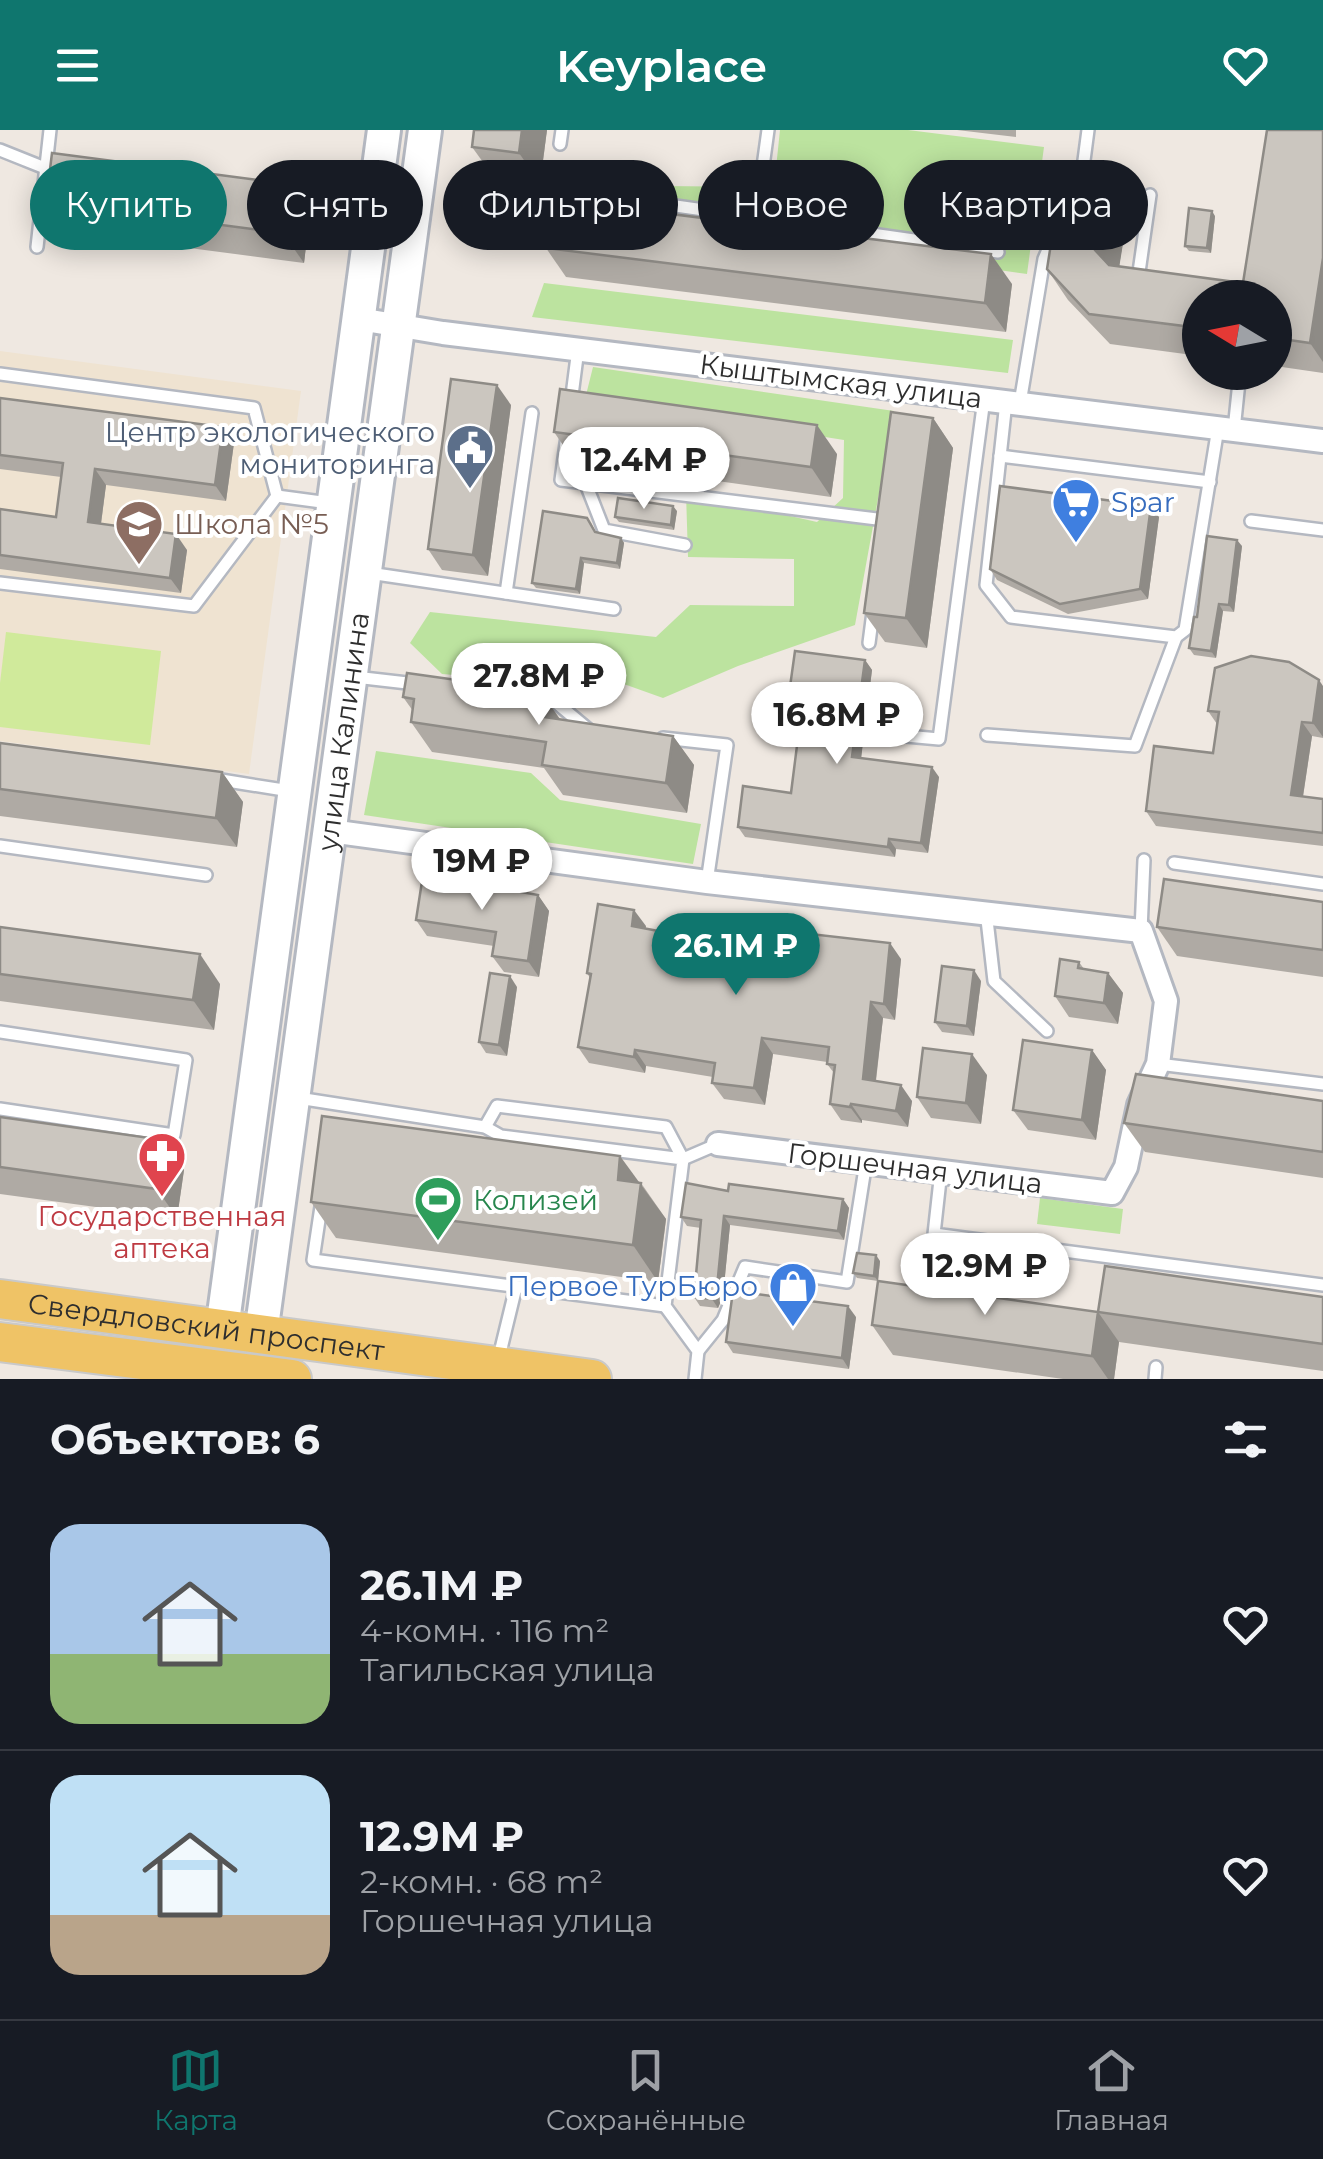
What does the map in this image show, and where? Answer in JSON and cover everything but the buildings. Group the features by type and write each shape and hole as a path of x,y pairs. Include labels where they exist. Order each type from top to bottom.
{"main road":[{"name":"улица Калинина","path":"222,1329 384,130"},
{"name":"улица Калинина","path":"261,1334 425,130"},
{"name":"Свердловский проспект","path":"0,1300 592,1379"},
{"path":"222,1329 242,1376"},
{"path":"242,1376 261,1334"},
{"name":"Свердловский проспект","path":"0,1342 242,1376 292,1379"}],"street":[{"name":"Кыштымская улица","path":"358,319 1323,442"},
{"path":"330,831 707,882 1141,930 1166,1001 1158,1064"},
{"name":"Горшечная улица","path":"718,1144 1112,1193 1126,1167 1139,1105 1158,1064"}],"lane":[{"path":"47,160 50,130"},
{"path":"560,144 562,130"},
{"path":"764,160 768,130"},
{"path":"1084,160 1088,130"},
{"path":"0,150 30,162"},
{"path":"1150,196 1138,278 1157,282"},
{"path":"884,236 998,252"},
{"path":"884,734 939,738 1003,401 1048,250"},
{"path":"578,349 561,480 885,520"},
{"path":"0,374 254,408 277,496"},
{"path":"1003,401 986,585 1011,618 1176,636 1186,630 1210,482 1236,390"},
{"path":"506,593 532,413"},
{"path":"1000,456 1210,482"},
{"path":"586,484 604,530 685,545"},
{"path":"277,496 333,504"},
{"path":"0,582 194,606 277,496"},
{"path":"882,537 887,500"},
{"path":"1251,521 1323,530"},
{"path":"365,573 614,608"},
{"path":"869,643 876,590"},
{"path":"987,735 1135,746 1176,636"},
{"path":"350,676 424,685"},
{"path":"516,696 553,700 588,729 608,732"},
{"path":"647,736 726,745 707,882"},
{"path":"209,778 294,791"},
{"path":"0,846 206,875"},
{"path":"1141,930 1144,860"},
{"path":"1174,863 1323,884"},
{"path":"986,911 994,982 1048,1031"},
{"path":"0,1032 186,1060 174,1135 0,1109"},
{"path":"1158,1064 1323,1084"},
{"path":"294,1097 485,1127 501,1136 683,1159 718,1144"},
{"path":"334,1123 337,1104"},
{"path":"485,1127 497,1106 666,1127 683,1159 665,1306 698,1351"},
{"path":"695,1379 698,1351 723,1320 745,1267 847,1282 866,1162"},
{"path":"942,1170 934,1234 1323,1284"},
{"path":"325,1182 313,1260 665,1306"},
{"path":"496,1366 516,1287"}],"shaded area":[{"name":"Школа №5","path":"0,351 301,391 249,774 0,741"}],"green space":[{"path":"780,130 908,130 1044,147 1042,160 904,160 904,250 1030,250 1027,274 858,250 884,250 884,160 777,160"},
{"path":"678,186 698,186 698,227 678,225"},
{"path":"544,283 1013,340 1008,373 532,317"},
{"path":"593,367 894,411 855,625 738,666 663,698 579,668 552,683 442,674 410,643 430,612 656,637 690,605 794,606 794,559 688,557 686,493 817,522 843,498 844,440 585,399"},
{"path":"6,632 161,651 150,745 0,727"},
{"path":"376,751 531,773 560,800 701,824 693,864 364,815"},
{"path":"1040,1198 1123,1209 1120,1234 1037,1224"}],"place":[{"name":"Центр экологического мониторинга","path":"470,490"},
{"name":"Spar","path":"1076,544"},
{"name":"Школа №5","path":"139,566"},
{"name":"Государственная аптека","path":"162,1198"},
{"name":"Колизей","path":"438,1242"},
{"name":"Первое ТурБюро","path":"793,1328"}]}
